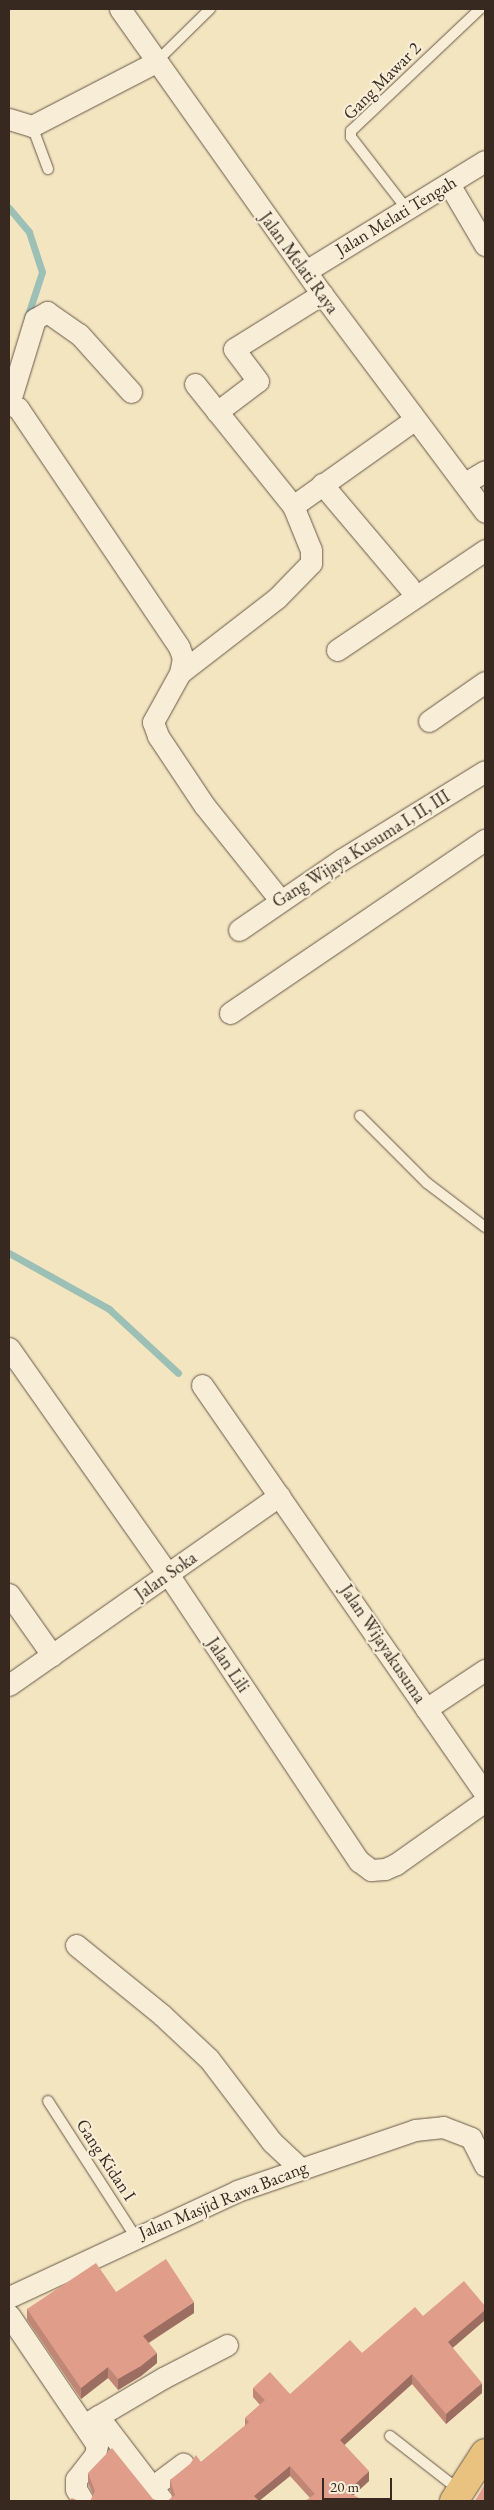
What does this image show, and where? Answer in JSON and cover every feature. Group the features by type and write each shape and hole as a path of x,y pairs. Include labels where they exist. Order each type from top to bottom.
{"main road":[{"path":"457,2496 485,2453"}],"street":[{"name":"Jalan Melati Raya","path":"120,9 322,294 414,420 485,512"},
{"path":"9,119 32,126 156,62"},
{"name":"Jalan Melati Tengah","path":"306,271 485,160"},
{"path":"449,184 485,244"},
{"path":"217,412 258,381 234,349 322,294"},
{"path":"131,392 79,334 47,312 35,319 9,404 18,408 174,638 184,658 180,672 153,722 158,736 204,804 280,900"},
{"path":"180,672 277,598 310,563 311,550 293,506 229,422 217,412 196,384"},
{"path":"293,506 414,420"},
{"path":"464,483 485,471"},
{"path":"322,484 409,587"},
{"path":"337,650 485,550"},
{"path":"429,721 485,682"},
{"name":"Gang Wijaya Kusuma I, II, III","path":"239,930 280,900 485,771"},
{"path":"230,1014 485,840"},
{"name":"Jalan Lili","path":"9,1348 168,1574 359,1860 371,1870 385,1869 413,1855 485,1801"},
{"name":"Jalan Wijayakusuma","path":"202,1385 348,1591 426,1709 485,1793"},
{"name":"Jalan Soka","path":"9,1685 279,1496"},
{"path":"9,1594 52,1655"},
{"path":"426,1709 485,1670"},
{"path":"76,1945 162,2015 209,2059 272,2142 299,2167"},
{"name":"Jalan Masjid Rawa Bacang","path":"9,2297 135,2236 299,2167 415,2130 443,2126 472,2138 485,2166"},
{"path":"9,2315 43,2369 92,2420 157,2494 183,2464"},
{"path":"92,2420 226,2345"},
{"path":"83,2501 76,2489 76,2479 95,2455 97,2445 92,2420"}],"lane":[{"path":"156,62 210,9"},
{"name":"Gang Mawar 2","path":"406,208 351,136 351,131 480,9"},
{"path":"32,126 48,169"},
{"path":"360,1116 426,1183 485,1228"},
{"name":"Gang Kidan I","path":"48,2101 135,2236"},
{"path":"390,2436 457,2496"}],"building":[{"path":"166,2259 194,2302 143,2336 157,2353 141,2366 118,2379 108,2367 81,2388 27,2309 96,2263 116,2292"},
{"path":"464,2281 485,2306 485,2310 448,2342 482,2383 446,2414 412,2374 340,2440 369,2471 347,2492 365,2501 305,2501 315,2494 290,2466 254,2496 259,2501 168,2501 175,2495 170,2480 190,2464 196,2455 201,2462 249,2422 245,2418 265,2400 253,2388 270,2372 290,2394 350,2340 362,2353 415,2307 423,2316"},
{"path":"112,2448 153,2499 160,2501 90,2501 95,2491 88,2473"},
{"path":"485,2484 485,2501 475,2501"},
{"path":"72,2498 79,2501 67,2501"}],"waterway":[{"path":"9,208 29,232 42,272 27,318"},
{"path":"9,1253 109,1309 178,1373"}]}
